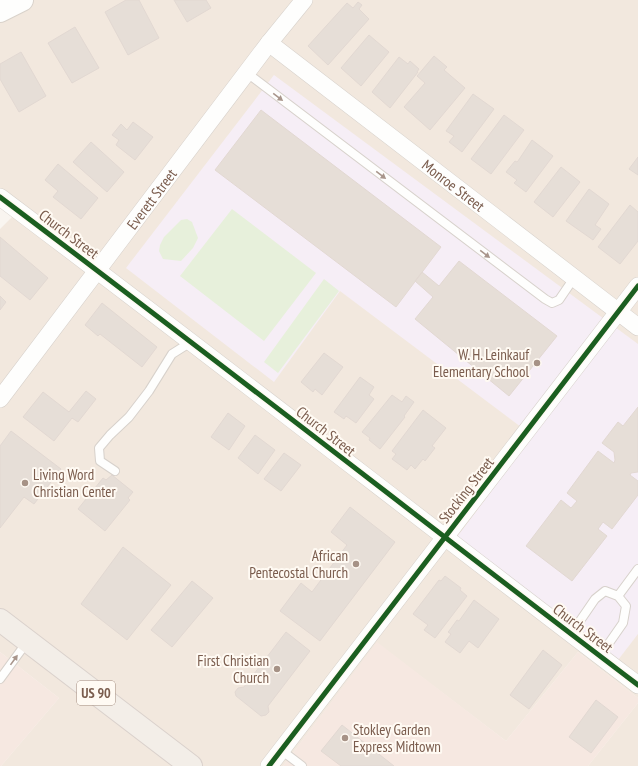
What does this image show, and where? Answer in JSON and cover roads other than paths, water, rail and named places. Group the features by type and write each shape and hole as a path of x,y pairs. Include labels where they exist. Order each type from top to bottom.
{"main road":[{"path":"0,11 22,0"},
{"name":"US 90","path":"0,620 191,766"}],"street":[{"name":"Everett Street","path":"0,399 304,0"},
{"name":"Monroe Street","path":"269,44 638,328"},
{"name":"Church Street","path":"0,197 98,270 444,538 638,685"},
{"name":"Stocking Street","path":"269,766 638,286"}],"lane":[{"path":"247,73 545,299 552,303 559,300 574,278"},
{"path":"115,471 100,461 99,448 129,417 149,391 172,354 191,342"},
{"path":"618,596 638,569"},
{"path":"571,634 595,599 605,591 618,596 626,606 623,623 600,656"},
{"path":"0,679 28,641"},
{"path":"281,750 302,766"}],"place":[{"name":"W. H. Leinkauf Elementary School","path":"537,363"},
{"name":"Living Word Christian Center","path":"25,483"},
{"name":"African Pentecostal Church","path":"356,564"},
{"name":"First Christian Church","path":"277,669"},
{"name":"Stokley Garden Express Midtown","path":"345,738"}]}
